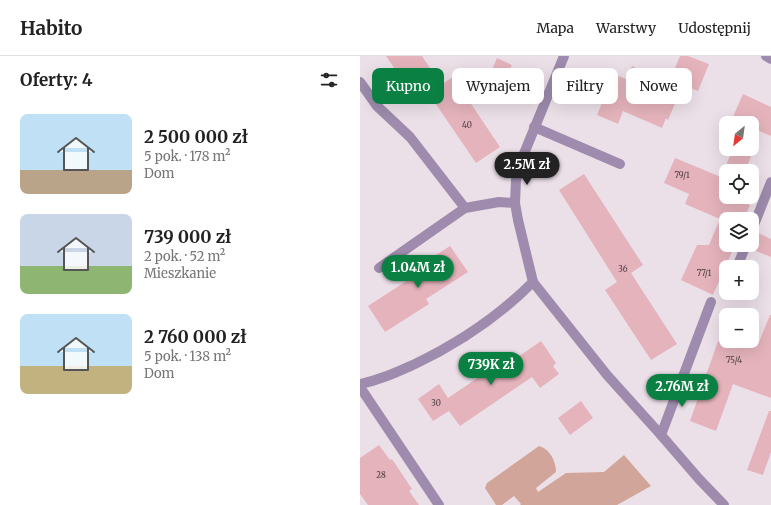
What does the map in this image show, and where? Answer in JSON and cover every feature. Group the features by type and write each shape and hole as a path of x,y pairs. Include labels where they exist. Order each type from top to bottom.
{"street":[{"path":"564,56 534,127 516,180 515,203 533,282 607,375 722,504"},
{"path":"766,56 771,59"},
{"path":"360,82 377,106 410,137 465,208"},
{"path":"534,127 620,164"},
{"path":"759,212 771,182"},
{"path":"379,268 465,208 499,202 515,203"},
{"path":"360,384 375,381 393,374 430,357 474,332 513,302 533,282"},
{"path":"661,435 711,302"},
{"path":"360,387 439,505"}],"shaded area":[{"path":"539,446 552,456 556,472 536,488 538,492 566,473 604,472 624,455 651,486 617,505 520,505 521,504 514,496 502,505 496,505 485,488 487,483"}],"building":[{"path":"386,56 422,56 430,68 394,68"},
{"path":"680,56 688,56 709,64 698,91 692,89 692,68 675,68"},
{"path":"497,58 512,65 511,68 493,68"},
{"path":"618,76 626,79 626,104 675,104 668,120 666,118 662,128 623,111 618,124 597,115 602,104 618,104"},
{"path":"452,78 452,104 471,104 500,147 476,163 436,104 444,104 444,83"},
{"path":"743,94 771,107 771,136 759,131 759,116 733,116"},
{"path":"730,156 751,156 748,164 727,164"},
{"path":"675,158 719,176 719,204 748,204 750,205 747,212 719,212 719,219 685,204 689,194 664,183"},
{"path":"584,174 643,265 631,273 677,344 651,360 605,290 617,282 559,190"},
{"path":"719,221 719,252 732,252 728,260 719,260 719,281 713,295 681,280 697,245 709,245"},
{"path":"759,233 771,239 771,257 758,252"},
{"path":"450,246 468,272 426,299 429,304 385,332 368,306 411,278 408,273"},
{"path":"771,315 771,398 733,384 716,431 690,421 718,341 719,348 759,348 759,342"},
{"path":"541,341 556,363 553,366 559,374 540,388 532,377 460,426 449,411 433,421 418,399 439,384 448,398 482,375 480,372 493,363 498,371"},
{"path":"581,401 593,418 570,435 558,418"},
{"path":"769,411 771,411 771,452 763,475 747,470"},
{"path":"379,445 390,460 392,459 412,489 409,491 419,505 368,505 360,494 360,458"}]}
